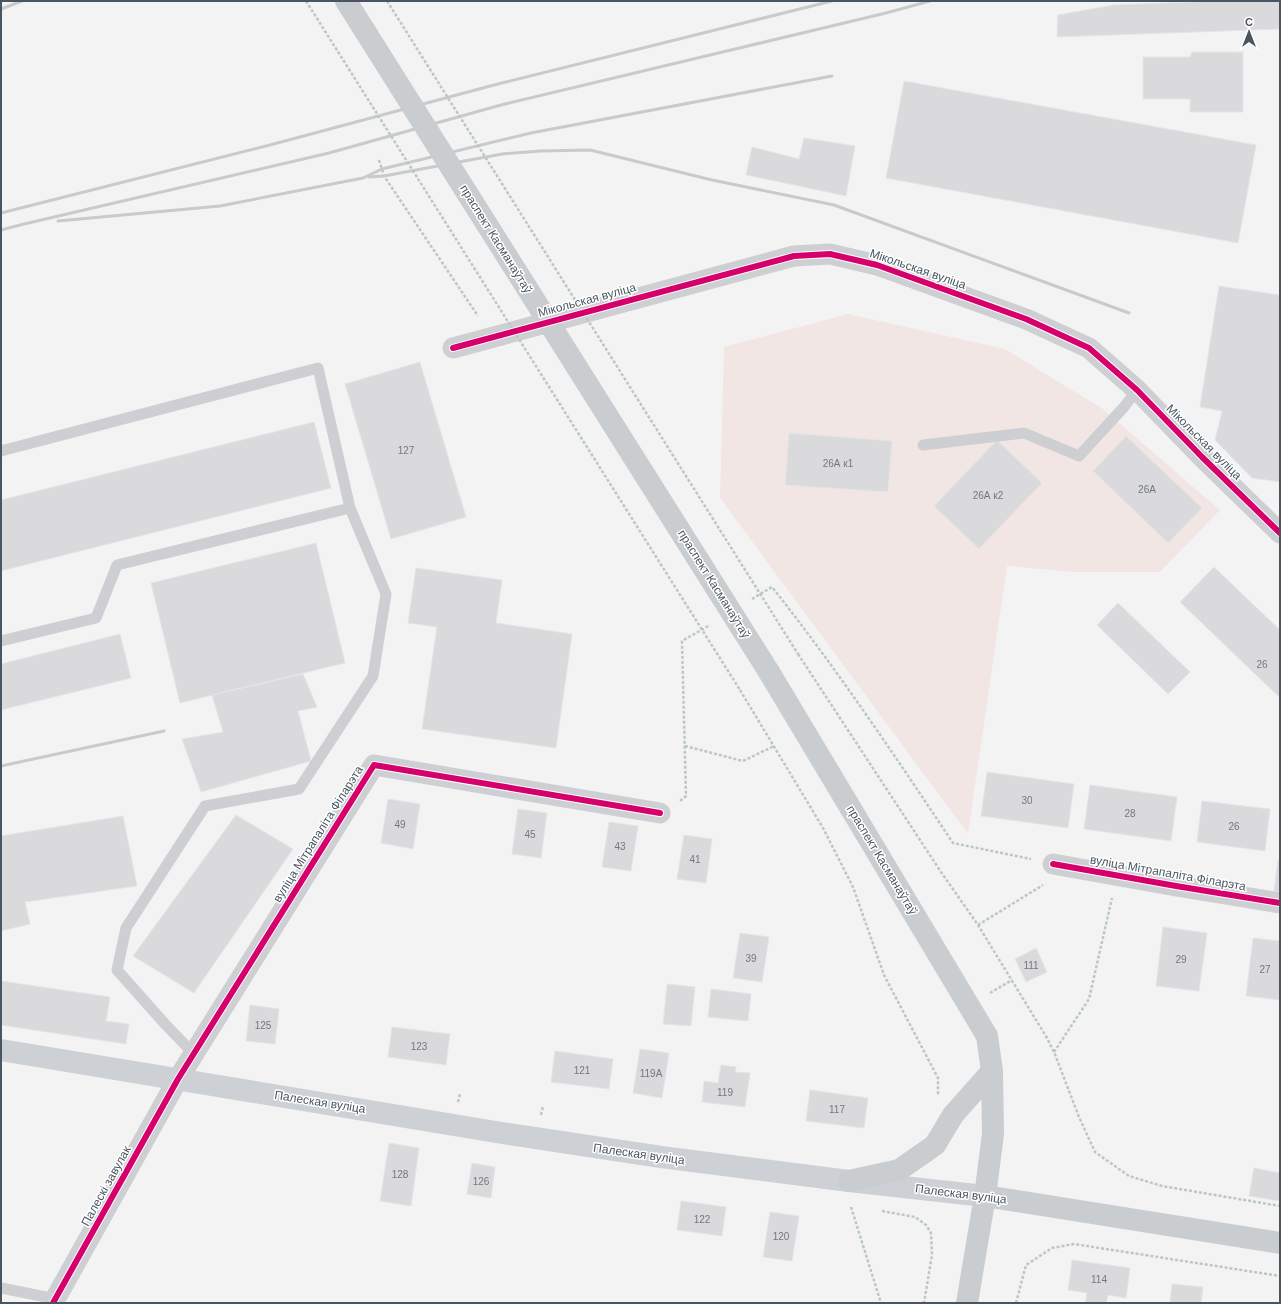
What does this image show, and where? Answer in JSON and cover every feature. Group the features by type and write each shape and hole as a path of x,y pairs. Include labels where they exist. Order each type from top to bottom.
{"main road":[{"name":"праспект Касманаўтаў","path":"346,1 769,672 987,1036 992,1071 993,1134 985,1196 967,1303"},
{"name":"Палеская вуліца","path":"1,1050 502,1133 646,1155 849,1181 985,1196 1280,1243"},
{"path":"849,1181 899,1170 935,1145 953,1115 992,1071"}],"street":[{"name":"Мікольская вуліца","path":"453,348 794,256 830,254 877,266 1026,319 1089,348 1137,390 1202,457 1280,533"},
{"name":"вуліца Мітрапаліта Філарэта","path":"178,1079 374,765 660,813"},
{"name":"вуліца Мітрапаліта Філарэта","path":"1053,864 1280,903"},
{"name":"Палескі завулак","path":"54,1301 178,1079"}],"lane":[{"path":"1,451 318,368 350,508 386,594 373,676 299,789 205,806 126,928 117,970 194,1054"},
{"path":"923,445 1024,434 1079,456 1124,407 1137,390"},
{"path":"1,641 96,618 117,565 350,508"},
{"path":"1,1288 54,1301"}],"path":[{"path":"306,1 740,690 823,828 853,887 884,975 938,1078 937,1098"},
{"path":"388,1 798,654 978,925 1047,1038 1095,1152 1129,1176 1162,1186 1280,1206"},
{"path":"378,160 384,176 492,337"},
{"path":"685,746 743,761 774,746"},
{"path":"1054,1052 1089,999 1112,895"},
{"path":"851,1207 881,1303"},
{"path":"1016,1303 1026,1265 1052,1248 1074,1244 1280,1276"},
{"path":"924,1303 932,1255"}],"shaded area":[{"path":"848,314 1005,349 1103,409 1220,510 1160,572 1072,572 1007,566 968,834 720,498 724,347"}],"building":[{"path":"1220,1 1280,1 1280,29 1057,37 1058,15 1113,5"},
{"path":"1192,52 1243,52 1243,112 1190,112 1190,99 1143,99 1143,57 1190,57"},
{"path":"904,81 1256,145 1238,243 886,178"},
{"path":"804,138 855,146 846,196 746,175 752,147 799,159"},
{"path":"1219,286 1280,295 1280,482 1252,478 1215,440 1222,411 1200,407"},
{"path":"420,362 466,517 391,539 345,384"},
{"path":"314,422 331,488 1,571 1,500"},
{"path":"789,433 892,441 888,492 785,485"},
{"path":"1126,436 1202,508 1168,543 1093,471"},
{"path":"997,440 1042,483 979,549 934,506"},
{"path":"316,543 345,663 180,703 151,583"},
{"path":"1214,567 1280,630 1280,698 1180,602"},
{"path":"416,568 502,580 496,623 572,634 556,748 422,729 437,627 408,623"},
{"path":"1118,603 1190,672 1168,694 1097,625"},
{"path":"120,634 131,678 1,710 1,664"},
{"path":"303,674 317,707 298,711 311,761 201,792 182,739 223,732 212,695"},
{"path":"987,772 1074,784 1068,828 981,816"},
{"path":"1090,785 1177,797 1171,841 1084,829"},
{"path":"388,799 420,804 413,849 381,843"},
{"path":"1202,801 1270,809 1265,851 1197,842"},
{"path":"518,809 547,813 541,858 512,854"},
{"path":"236,815 293,849 194,993 133,956"},
{"path":"123,816 137,886 25,902 30,924 1,931 1,836"},
{"path":"609,822 638,826 631,871 602,867"},
{"path":"684,835 712,839 706,883 677,879"},
{"path":"1278,860 1280,861 1280,892 1274,891"},
{"path":"1163,927 1207,933 1199,991 1156,986"},
{"path":"740,933 769,937 762,982 733,978"},
{"path":"1253,938 1280,941 1280,1000 1246,996"},
{"path":"1036,948 1047,972 1026,982 1015,959"},
{"path":"1,981 110,997 106,1021 129,1024 126,1044 1,1025"},
{"path":"667,984 695,987 691,1026 663,1024"},
{"path":"711,989 751,994 748,1021 708,1017"},
{"path":"250,1005 279,1009 275,1044 246,1041"},
{"path":"392,1027 450,1034 446,1065 388,1057"},
{"path":"640,1049 669,1053 662,1098 633,1093"},
{"path":"555,1051 613,1059 609,1089 551,1082"},
{"path":"721,1065 736,1067 735,1072 750,1073 745,1107 702,1102 704,1081 718,1083"},
{"path":"810,1090 868,1098 864,1128 806,1121"},
{"path":"389,1143 419,1148 411,1206 380,1201"},
{"path":"472,1163 495,1167 491,1198 467,1194"},
{"path":"1254,1168 1280,1173 1280,1201 1249,1196"},
{"path":"681,1201 726,1207 722,1236 677,1230"},
{"path":"770,1212 799,1216 792,1261 763,1257"},
{"path":"1072,1260 1130,1268 1126,1298 1108,1295 1106,1303 1085,1303 1087,1293 1068,1290"},
{"path":"1172,1284 1203,1287 1201,1303 1170,1303"}],"railway":[{"path":"1,9 22,1"},
{"path":"1,213 270,145 494,85 832,1"},
{"path":"1,230 329,153 501,105 886,13 930,1"},
{"path":"58,221 220,206 363,178 382,169 531,133 832,76"},
{"path":"369,177 384,176 502,154 540,151 590,150 712,180 834,205 1129,313"},
{"path":"1,766 164,731"}],"cycle path":[{"path":"453,348 794,256 830,254 877,265 1026,319 1089,348 1137,390 1202,457 1280,533"},
{"path":"53,1303 178,1079 374,765 660,813"},
{"path":"1053,864 1280,903"}]}
